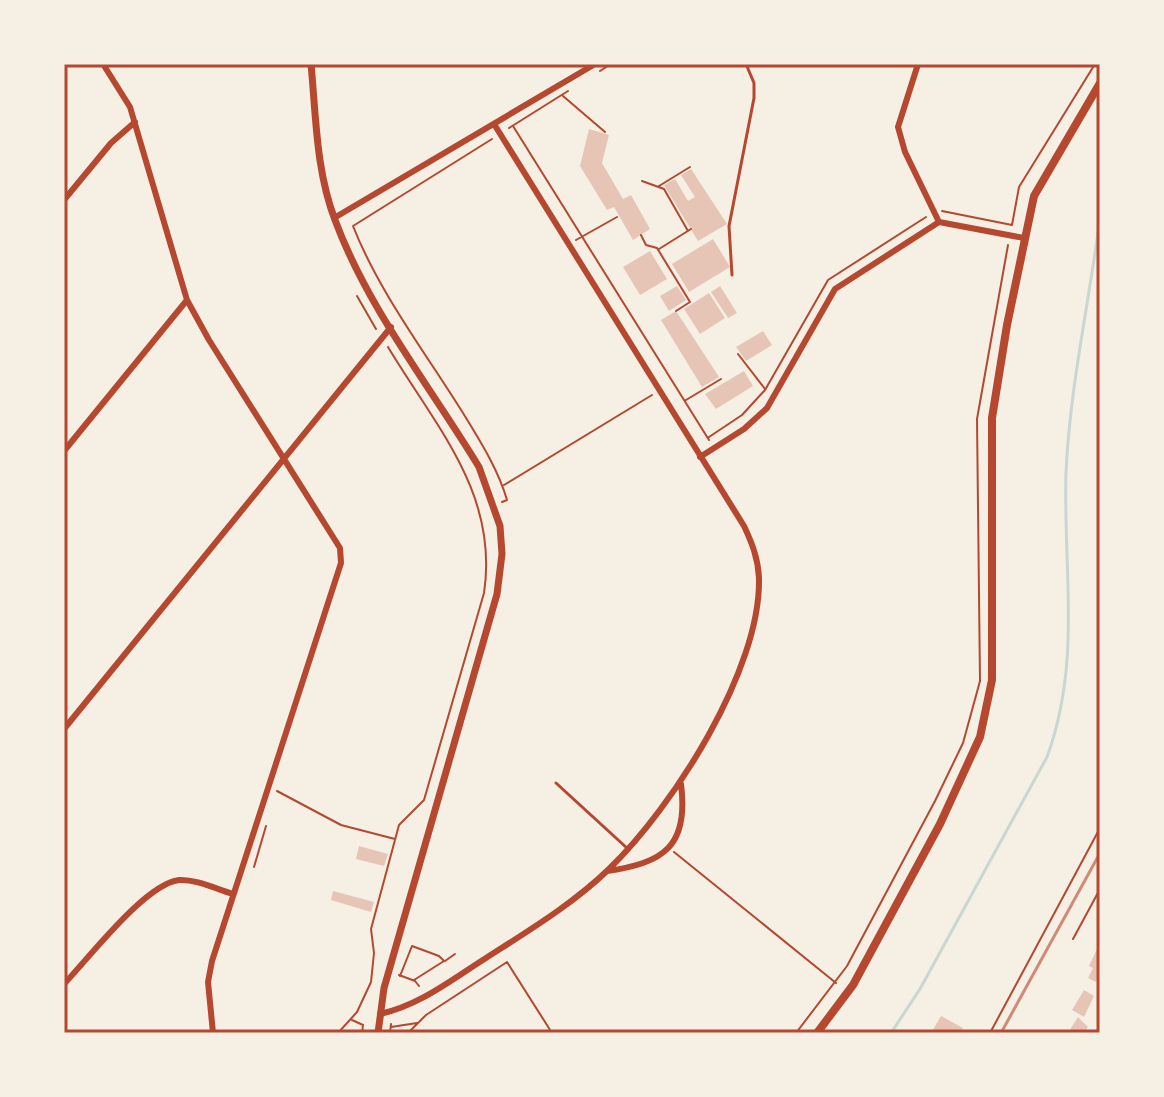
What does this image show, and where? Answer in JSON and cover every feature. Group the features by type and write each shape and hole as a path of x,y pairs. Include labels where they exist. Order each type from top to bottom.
{"main road":[{"path":"817,1033 853,985 974,755 990,699 992,418 1024,238 1037,186 1100,83"}],"street":[{"path":"103,64 130,107 187,300 340,548 341,563 233,894 208,982 213,1033"},
{"path":"311,64 320,163 334,218 355,265 391,327 479,467 492,496 502,554 488,631 380,1014 378,1033"},
{"path":"334,218 595,64"},
{"path":"918,64 898,127 905,152 939,222"},
{"path":"64,200 111,143 135,122"},
{"path":"380,1014 414,1004 532,929 607,871 628,849 681,784 726,699 745,649 757,598 755,551 744,526 494,124"},
{"path":"700,457 744,429 767,408 835,289 939,222 1024,238"},
{"path":"64,451 187,300"},
{"path":"64,729 391,327"},
{"path":"607,871 642,866 669,849 685,815 681,784"},
{"path":"64,984 139,905 162,886 179,880 191,881 233,894"}],"lane":[{"path":"732,275 729,226 754,98 754,83 746,64"},
{"path":"556,783 628,849"},
{"path":"1097,1033 1100,1028"}],"path":[{"path":"600,71 611,64"},
{"path":"941,211 1012,225 1019,187 1095,64"},
{"path":"508,129 577,86"},
{"path":"562,95 605,132"},
{"path":"513,126 710,442"},
{"path":"493,139 353,226 370,262 504,485 507,500 502,502"},
{"path":"658,187 690,167"},
{"path":"641,235 646,245 658,249 690,230 664,189 642,181"},
{"path":"576,240 617,217"},
{"path":"796,1033 836,983 957,757 980,681 977,419 1009,244"},
{"path":"658,249 690,302 676,311"},
{"path":"654,257 660,254"},
{"path":"357,296 376,329"},
{"path":"338,1033 363,1003 373,967 371,929 395,839 404,819 424,800 484,593 487,554 481,509 468,477 386,344"},
{"path":"738,354 765,390"},
{"path":"685,401 721,379"},
{"path":"504,485 660,390"},
{"path":"276,791 341,825 395,839"},
{"path":"254,867 267,821"},
{"path":"990,1033 1100,828"},
{"path":"669,849 710,878 836,983"},
{"path":"1073,939 1100,889"},
{"path":"419,986 414,980 399,975 412,946 439,956 444,961"},
{"path":"414,980 455,954"},
{"path":"408,1033 417,1023 507,962 552,1033"},
{"path":"373,967 381,970"},
{"path":"351,1019 363,1025 362,1033"},
{"path":"390,1033 391,1025 417,1023"}],"building":[{"path":"589,129 609,135 602,163 623,199 631,195 650,229 633,240 614,207 607,210 580,166"},
{"path":"691,169 727,224 698,241 664,185 675,179 688,201 695,197 681,175"},
{"path":"713,239 730,267 689,292 672,264"},
{"path":"650,251 667,279 640,295 623,267"},
{"path":"677,286 686,300 669,311 660,296"},
{"path":"720,286 737,313 728,318 711,292"},
{"path":"709,293 725,318 700,334 684,309"},
{"path":"676,311 719,377 702,387 661,320"},
{"path":"763,331 772,345 746,361 736,347"},
{"path":"744,371 753,386 716,409 705,394"},
{"path":"359,846 388,854 384,866 356,859"},
{"path":"333,891 374,902 371,912 331,900"},
{"path":"1097,949 1100,973 1096,982 1088,978 1093,968 1089,966"},
{"path":"1084,990 1094,996 1084,1017 1072,1010"},
{"path":"941,1016 963,1028 961,1033 931,1033"},
{"path":"1078,1017 1088,1027 1084,1033 1068,1033"}],"waterway":[{"path":"891,1033 920,989 1047,757 1058,721 1068,651 1068,440 1100,218"}],"railway":[{"path":"1001,1033 1100,853"}]}
